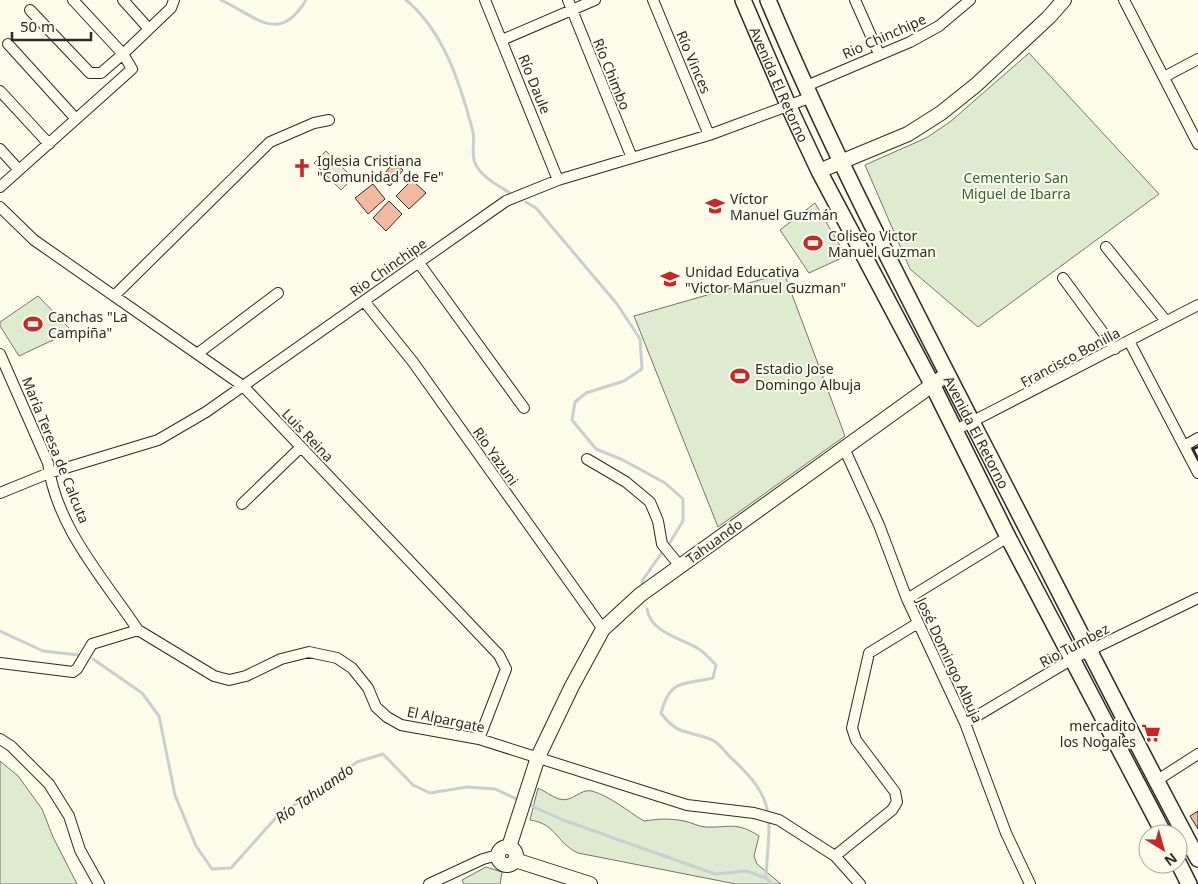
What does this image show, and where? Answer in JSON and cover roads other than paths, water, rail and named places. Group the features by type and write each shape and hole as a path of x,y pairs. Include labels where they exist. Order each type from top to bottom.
{"main road":[{"name":"Avenida El Retorno","path":"743,0 819,171 932,384 1008,537 1074,658 1159,824"},
{"name":"Avenida El Retorno","path":"768,0 807,93 839,162 946,375 973,423 1089,652 1198,859"}],"street":[{"path":"0,187 132,69 122,54 73,0"},
{"path":"123,0 149,29"},
{"path":"30,10 90,73 100,73 171,8 174,0"},
{"name":"Río Daule","path":"485,0 558,180"},
{"path":"502,40 570,5 595,0"},
{"name":"Río Vinces","path":"653,0 710,135"},
{"path":"855,0 878,54"},
{"name":"Rio Chinchipe","path":"0,493 50,473 158,440 206,412 506,201 558,180 710,135 789,107 807,93 878,54 910,42 940,26 970,0"},
{"path":"819,171 908,134 941,113 1050,17 1064,0"},
{"path":"1124,0 1198,144"},
{"name":"Río Chimbo","path":"570,5 632,158"},
{"path":"8,44 76,119"},
{"path":"1164,77 1198,59"},
{"path":"0,91 49,144"},
{"path":"114,296 270,142 314,123 330,120"},
{"path":"0,149 19,170"},
{"name":"Luis Reina","path":"0,207 34,240 243,386 503,662 506,669 479,739"},
{"path":"1106,247 1166,321"},
{"path":"419,262 524,408"},
{"path":"1063,278 1115,349"},
{"path":"197,354 278,293"},
{"name":"Rio Yazuni","path":"364,301 413,362 603,629"},
{"name":"Francisco Bonilla","path":"954,431 973,423 1198,305"},
{"path":"1129,341 1198,473"},
{"name":"María Teresa de Calcuta","path":"0,354 32,422 48,463 65,517 89,561 138,630"},
{"name":"Tahuando","path":"507,854 536,762 603,629 640,595 946,375"},
{"path":"1184,446 1198,438"},
{"path":"242,504 301,447"},
{"name":"José Domingo Albuja","path":"844,448 878,525 907,599 965,723 1006,833 1030,884"},
{"path":"587,459 626,482 650,502 656,511 662,544 680,566"},
{"path":"907,599 1008,537"},
{"name":"Rio Tumbez","path":"965,723 1074,658 1198,598"},
{"path":"835,856 892,810 898,802 895,792 856,740 852,728 869,653 918,623"},
{"path":"0,663 73,672 92,644 138,630"},
{"name":"El Alpargate","path":"138,630 214,676 229,680 246,676 281,660 309,652 337,658 352,668 368,688 376,706 387,718 401,724 479,739 536,762 687,805 754,813 779,820 835,856 860,884"},
{"path":"0,738 11,746 49,784 69,816 80,850 99,884"},
{"path":"1156,781 1198,754"},
{"path":"429,884 449,874 507,854 590,884"},
{"path":"449,874 454,884"}],"waterway":[{"path":"221,0 257,19 277,24 286,21 296,14 306,0"},
{"path":"406,0 431,27 441,43 457,78 473,132 473,156 477,168 490,180 510,193"},
{"path":"526,202 536,208 617,304 640,339 642,369 624,381 586,393 575,402 572,420 596,449 623,460 665,483 683,499 683,521 669,544"},
{"path":"643,584 642,581 663,551"},
{"path":"647,609 654,624 660,629 699,649 716,665 713,678 685,683 673,689 661,713 677,729 716,742 757,786 764,798 768,811 769,840 766,878"},
{"name":"Río Tahuando","path":"0,631 43,651 78,655"},
{"name":"Río Tahuando","path":"93,659 142,693 159,716 175,795 196,846 212,869 231,868 280,813 322,789 357,762 383,754 413,785 430,793 467,787 495,789 521,801"},
{"name":"Río Tahuando","path":"527,804 563,820 715,874 746,871 766,878 772,884"}],"place":[{"name":"Iglesia Cristiana \"Comunidad de Fe\"","path":"302,168"},
{"name":"Víctor Manuel Guzmán","path":"715,206"},
{"name":"Coliseo Victor Manuel Guzman","path":"813,243"},
{"name":"Unidad Educativa \"Victor Manuel Guzman\"","path":"670,279"},
{"name":"Canchas \"La Campiña\"","path":"33,324"},
{"name":"Estadio Jose Domingo Albuja","path":"740,376"},
{"name":"mercadito los Nogales","path":"1151,733"}],"park label":[{"name":"Cementerio San Miguel de Ibarra","path":"1016,186"}]}
